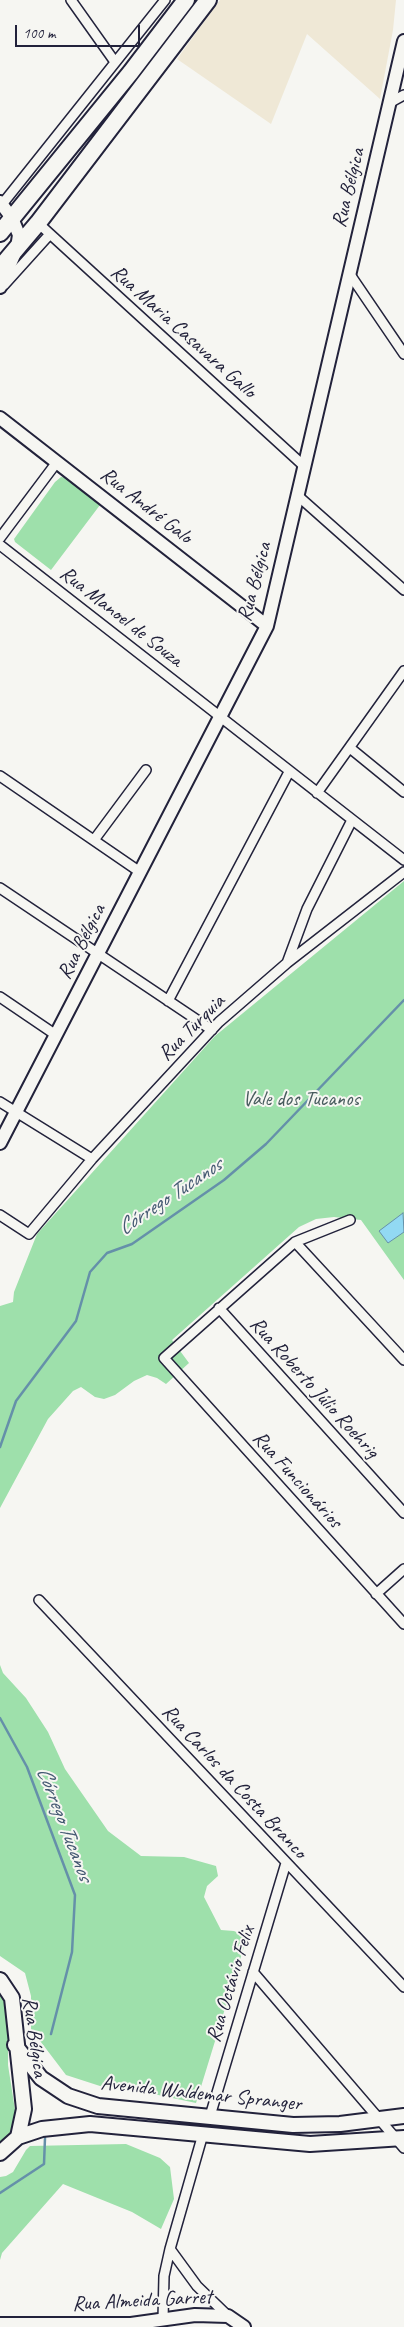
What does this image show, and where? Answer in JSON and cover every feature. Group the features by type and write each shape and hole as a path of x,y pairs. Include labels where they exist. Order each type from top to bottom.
{"highway":[{"path":"0,233 131,72 186,0"},
{"path":"0,268 38,223 208,0"}],"main road":[{"name":"Rua Bélgica","path":"0,1980 12,1998 24,2109 18,2137"},
{"name":"Avenida Waldemar Spranger","path":"16,2045 41,2078 68,2096 98,2106 293,2125 340,2124 404,2116"},
{"name":"Avenida Waldemar Spranger","path":"18,2137 42,2129 90,2124 310,2144 401,2142"},
{"path":"0,2153 18,2137"}],"street":[{"path":"71,0 115,62"},
{"path":"0,288 18,248 19,235 12,218 1,204 166,0"},
{"name":"Rua Bélgica","path":"0,1143 267,626 404,41"},
{"path":"391,102 404,95"},
{"name":"Rua Maria Casavara Gallo","path":"38,223 304,466"},
{"path":"0,288 50,234"},
{"path":"349,273 404,354"},
{"name":"Rua André Galo","path":"0,418 267,626"},
{"path":"0,538 57,462"},
{"path":"297,495 404,590"},
{"name":"Rua Manoel de Souza","path":"0,545 404,860"},
{"path":"318,794 404,671"},
{"path":"350,748 404,792"},
{"path":"94,840 146,770"},
{"path":"168,1001 289,772"},
{"path":"0,776 140,872"},
{"path":"287,963 307,909 352,820"},
{"name":"Rua Turquia","path":"0,1215 29,1234 92,1159 212,1030 287,963 404,872"},
{"path":"0,888 212,1030"},
{"path":"0,997 56,1035"},
{"path":"0,1102 92,1159"},
{"path":"219,1308 295,1242 350,1220"},
{"path":"295,1242 404,1360"},
{"name":"Rua Funcionários","path":"219,1308 164,1358 404,1624"},
{"name":"Rua Roberto Júlio Roehrig","path":"219,1308 404,1513"},
{"path":"376,1594 404,1569"},
{"name":"Rua Carlos da Costa Branco","path":"38,1600 404,1987"},
{"name":"Rua Octávio Felix","path":"210,2116 286,1863"},
{"path":"253,1972 401,2142"},
{"path":"163,2320 164,2276 203,2134"},
{"name":"Rua Almeida Garret","path":"170,2249 197,2286 228,2316"},
{"name":"Rua Almeida Garret","path":"0,2324 131,2324 195,2315 228,2316"},
{"path":"228,2316 244,2327"}],"shaded area":[{"path":"220,0 396,0 393,30 380,99 307,34 271,124 177,59"}],"green space":[{"path":"61,477 68,478 100,505 51,570 15,542 14,539 55,482"},
{"name":"Vale dos Tucanos","path":"404,881 404,1280 361,1220 334,1217 316,1219 299,1227 172,1340 189,1363 166,1384 157,1378 147,1375 134,1381 115,1395 104,1399 95,1397 81,1387 73,1391 48,1419 0,1508 0,1306 13,1302 14,1292 37,1234 215,1036"},
{"path":"0,1665 3,1673 26,1698 48,1732 65,1769 108,1831 141,1856 184,1857 216,1866 218,1876 207,1886 204,1897 221,1930 234,1931 247,1937 196,2103 130,2089 100,2086 66,2075 31,2029 31,1996 25,1973 0,1956"},
{"path":"0,1985 8,2007 8,2065 15,2110 13,2130 0,2142"},
{"path":"126,2144 160,2158 170,2167 174,2199 161,2229 132,2212 63,2184 2,2253 0,2260 0,2177 13,2172 30,2146"}],"water":[{"path":"403,1213 404,1232 388,1243 379,1231"}],"waterway":[{"name":"Córrego Tucanos","path":"0,1447 16,1401 76,1321 90,1272 107,1253 132,1244 224,1180 266,1144 404,1000"},
{"name":"Córrego Tucanos","path":"0,1718 27,1767 75,1895 72,1952 51,2034"},
{"name":"Córrego Tucanos","path":"0,2193 44,2164 45,2138"}]}
